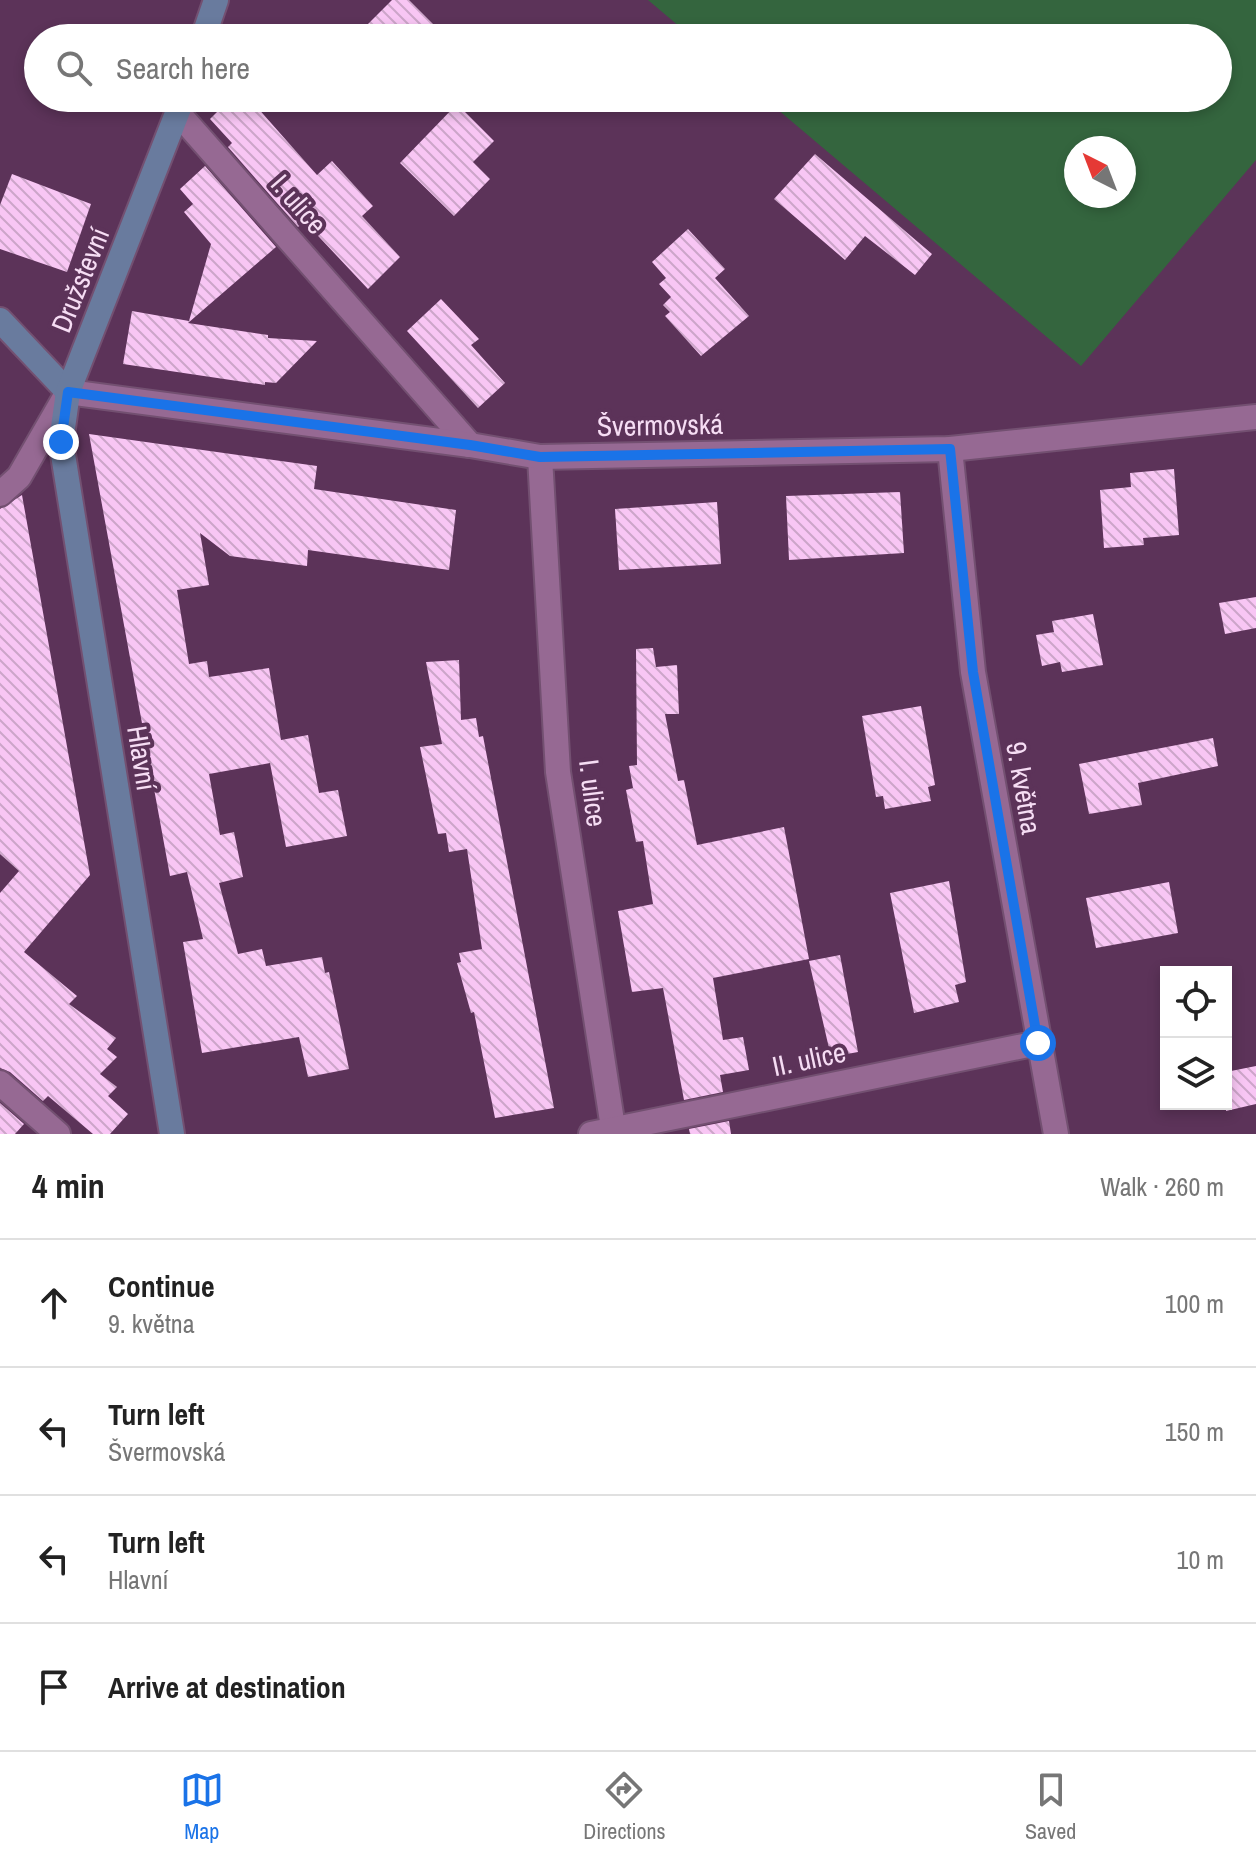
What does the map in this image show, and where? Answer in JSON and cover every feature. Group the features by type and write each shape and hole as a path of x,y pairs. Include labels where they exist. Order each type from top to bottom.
{"street":[{"path":"208,24 216,0"},
{"name":"Družstevní","path":"0,320 68,392 178,112"},
{"name":"I. ulice","path":"187,112 470,445"},
{"path":"0,494 19,477 68,392"},
{"name":"Švermovská","path":"68,392 540,457 950,449 1256,417"},
{"name":"Hlavní","path":"68,392 61,442 172,1134"},
{"name":"9. května","path":"950,449 973,672 1056,1134"},
{"name":"I. ulice","path":"540,457 558,772 606,1132"},
{"name":"II. ulice","path":"606,1132 1038,1043"},
{"path":"0,1083 58,1134"}],"green space":[{"path":"648,0 1256,0 1256,160 1081,366 781,112 1232,112 1232,24 676,24"}],"building":[{"path":"392,0 409,0 433,24 368,24"},
{"path":"217,112 261,112 317,175 332,161 373,206 362,216 400,257 368,289 305,222 298,227 228,147 232,143 210,119"},
{"path":"449,112 465,112 494,141 473,162 490,179 454,216 400,163"},
{"path":"815,154 932,254 915,275 865,236 845,260 774,199"},
{"path":"205,166 276,247 188,323 268,335 268,338 317,341 276,383 265,382 265,385 123,364 132,311 189,321 211,244 184,212 193,204 180,189"},
{"path":"12,174 91,204 67,272 0,249 0,205"},
{"path":"688,229 725,269 715,278 749,316 701,356 665,316 670,312 663,305 671,297 659,284 666,278 652,262"},
{"path":"441,299 479,339 471,345 505,383 478,408 407,331"},
{"path":"89,434 317,466 314,489 456,510 449,570 308,550 307,566 230,556 200,533 209,585 177,590 189,664 207,661 209,677 269,668 281,740 308,735 319,793 338,790 347,836 286,847 270,763 209,774 220,835 234,832 243,877 219,883 238,954 262,949 266,966 322,957 325,973 329,972 349,1069 308,1077 299,1037 202,1053 183,942 203,939 187,872 170,876"},
{"path":"1174,469 1179,535 1143,538 1144,545 1104,548 1100,490 1131,487 1130,473"},
{"path":"900,492 904,553 789,560 786,496"},
{"path":"22,495 90,875 24,952 77,996 69,1004 116,1038 107,1049 117,1057 100,1074 117,1087 108,1096 128,1114 110,1134 93,1134 48,1096 43,1101 10,1072 0,1068 0,893 19,871 0,854 0,509"},
{"path":"717,502 721,564 619,570 615,509"},
{"path":"1256,597 1256,628 1225,634 1219,603"},
{"path":"1093,614 1103,665 1062,672 1060,662 1042,666 1036,635 1054,632 1052,621"},
{"path":"653,648 656,667 677,665 679,714 665,714 678,781 684,780 697,845 784,827 809,959 713,978 723,1040 743,1037 749,1070 720,1075 723,1092 684,1100 663,988 632,992 618,911 653,904 643,841 636,842 626,790 633,788 629,766 637,765 636,649"},
{"path":"459,660 461,720 476,718 479,737 483,736 554,1108 495,1118 474,1012 471,1013 457,963 461,962 459,953 482,949 467,849 449,852 446,833 438,834 420,747 442,744 426,662"},
{"path":"921,706 935,785 928,787 931,801 885,809 883,796 876,797 862,716"},
{"path":"1213,738 1218,766 1138,783 1142,805 1089,814 1079,764"},
{"path":"949,881 966,982 955,985 959,1002 914,1013 890,893"},
{"path":"1169,882 1178,933 1096,948 1086,898"},
{"path":"840,955 858,1052 831,1057 809,961"},
{"path":"1256,1066 1256,1104 1232,1110 1232,1071"},
{"path":"0,1103 24,1124 15,1134 0,1134"},
{"path":"729,1121 731,1134 690,1134 689,1129"}],"route":[{"path":"61,442 68,392 540,457 950,449 973,672 1038,1043"}]}
